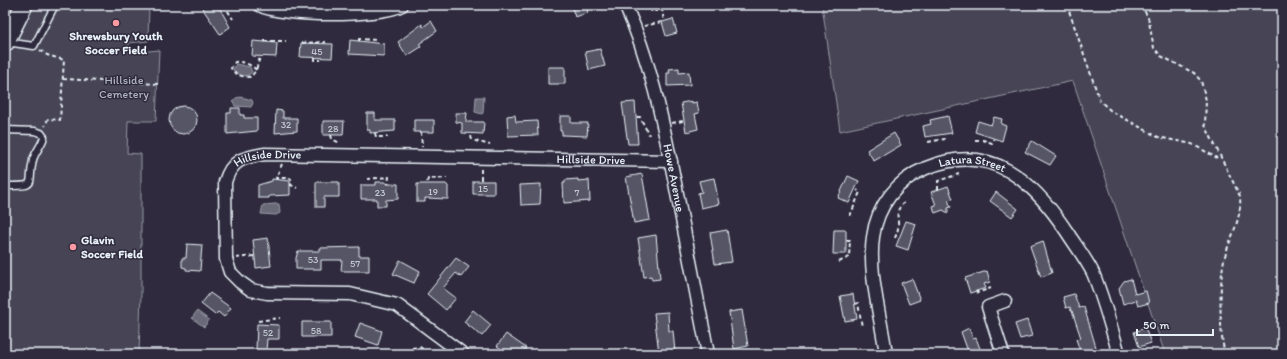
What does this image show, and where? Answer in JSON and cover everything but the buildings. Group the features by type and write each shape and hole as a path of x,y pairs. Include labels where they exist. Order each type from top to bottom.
{"main road":[{"path":"6,42 24,5"}],"street":[{"path":"259,5 285,12 369,12 388,11 402,5"},
{"name":"Howe Avenue","path":"625,5 635,28 653,84 671,161 708,354"},
{"name":"Hillside Drive","path":"464,354 397,305 350,294 267,293 251,290 240,282 230,272 226,259 225,182 229,170 236,162 247,157 265,154 671,161"},
{"name":"Latura Street","path":"886,354 872,249 875,228 881,210 896,188 914,174 944,162 968,159 996,163 1012,171 1051,208 1092,272 1101,293 1119,354"},
{"path":"1003,354 988,307 1005,301"}],"lane":[{"path":"6,42 34,46 56,5"},
{"path":"5,130 35,131 42,133 44,137 33,159 32,181 30,184 26,186 5,186"}],"path":[{"path":"224,5 234,19"},
{"path":"1067,5 1100,101 1111,111 1152,134 1192,144 1217,158"},
{"path":"1141,5 1148,17 1154,48 1161,56 1194,73 1201,81 1206,100 1205,125 1240,196 1240,214 1224,261 1222,278 1221,331 1225,354"},
{"path":"635,28 663,22 662,9 652,12 650,8"},
{"path":"359,41 359,39 378,40"},
{"path":"264,41 286,41"},
{"path":"302,43 326,42"},
{"path":"34,46 47,55 64,60 60,120 48,119 42,133"},
{"path":"256,70 253,66 238,61 235,62 231,68 233,72 243,77 251,77 256,70 260,57"},
{"path":"315,58 315,60 321,60"},
{"path":"63,79 158,84"},
{"path":"637,117 640,117 649,135"},
{"path":"421,132 422,149 429,149"},
{"path":"375,133 376,137 388,137"},
{"path":"331,135 332,139 340,143"},
{"path":"471,136 472,140 490,145"},
{"path":"928,142 945,139"},
{"path":"976,140 983,140 992,143 994,139"},
{"path":"282,164 276,178 289,178 291,179 291,185 297,188"},
{"path":"481,180 482,169"},
{"path":"938,190 938,181 959,174"},
{"path":"367,179 389,177 388,184"},
{"path":"427,182 428,179 435,177 447,178"},
{"path":"850,216 860,192 857,190"},
{"path":"895,238 898,228 896,215 904,203"},
{"path":"839,262 849,257 850,240 846,240"},
{"path":"226,259 255,256"},
{"path":"977,291 977,293 991,288"},
{"path":"855,304 858,303 862,327"},
{"path":"258,321 280,318"},
{"path":"412,348 420,347 427,352"}],"green space":[{"name":"Hillside Cemetery","path":"5,5 149,5 148,41 129,43 129,53 159,50 156,121 128,121 127,153 141,154 141,294 139,354 5,354"},
{"path":"822,5 1282,5 1282,354 1165,354 1073,81 840,131"}],"water":[{"path":"236,64 250,67 252,72 249,75 242,76 233,70"},
{"path":"241,97 252,100 253,103 251,107 235,106 233,101 236,98"},
{"path":"476,97 484,97 482,114 475,112"},
{"path":"279,204 280,213 276,215 261,214 263,205"},
{"path":"197,311 209,320 204,327 192,318"}],"place":[{"name":"Shrewsbury Youth Soccer Field","path":"116,23"},
{"name":"Glavin Soccer Field","path":"73,247"}]}
